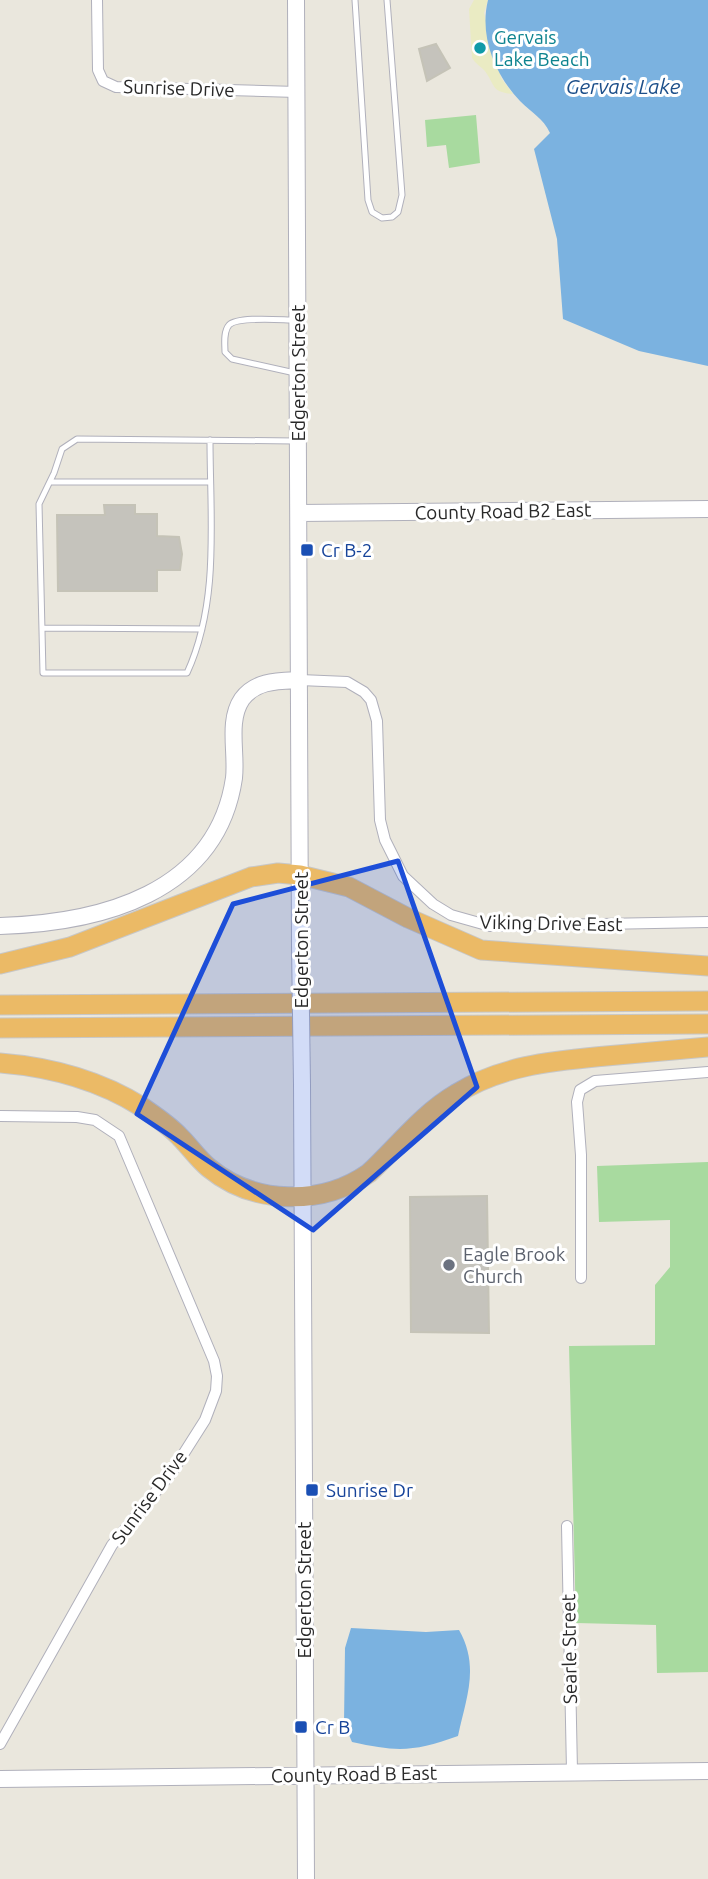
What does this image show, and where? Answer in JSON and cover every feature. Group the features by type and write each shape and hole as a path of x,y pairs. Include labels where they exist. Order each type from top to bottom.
{"highway":[{"path":"0,964 82,943 251,877 278,873 300,875 348,887 408,918 481,950 708,966"},
{"path":"0,1005 708,1002"},
{"path":"0,1028 708,1024"},
{"path":"0,1063 56,1070 113,1091 169,1127 210,1169 228,1181 266,1195 302,1196 338,1191 356,1182 369,1173 435,1108 484,1079 538,1063 708,1047"}],"street":[{"name":"Sunrise Drive","path":"97,0 98,71 103,81 116,87 297,92"},
{"name":"Edgerton Street","path":"296,0 306,1879"},
{"name":"County Road B2 East","path":"299,513 708,509"},
{"name":"Viking Drive East","path":"0,926 50,923 113,910 159,889 176,878 210,840 222,817 234,778 235,719 242,700 257,686 266,682 300,680 347,682 365,692 371,700 377,721 379,799 385,840 404,876 433,904 451,915 490,926 708,922"},
{"path":"581,1278 581,1155 577,1102 580,1090 595,1081 708,1072"},
{"name":"Sunrise Drive","path":"0,1116 77,1117 95,1120 119,1136 214,1361 217,1376 216,1391 205,1420 172,1472 131,1520 99,1567 0,1744"},
{"name":"Searle Street","path":"567,1526 572,1771"},
{"name":"County Road B East","path":"0,1779 708,1771"}],"lane":[{"path":"355,0 368,200 372,212 382,218 391,217 398,212 402,195 387,0"},
{"path":"298,320 239,320 229,325 225,333 225,352 232,359 298,374"},
{"path":"210,440 208,610 187,673 43,673 38,504 50,482 62,449 77,439 210,440 299,441"},
{"path":"50,482 210,482"},
{"path":"42,628 202,629"}],"highlighted area":[{"path":"398,861 477,1087 313,1230 137,1114 233,904"}],"green space":[{"path":"476,115 480,163 449,168 446,145 427,147 425,120"},
{"path":"708,1162 708,1672 657,1673 656,1625 576,1623 569,1346 655,1345 655,1285 670,1267 670,1220 599,1222 597,1166"}],"sand":[{"name":"Gervais Lake Beach","path":"474,0 488,0 484,13 501,78 513,94 500,92 494,87 484,70 472,58 469,9"}],"water":[{"name":"Gervais Lake","path":"488,0 708,0 708,366 639,351 563,319 557,239 534,149 550,133 541,119 511,91 497,67 491,54 486,27"},
{"path":"351,1628 426,1632 459,1630 469,1657 470,1670 458,1736 405,1749 381,1748 352,1742 344,1723 345,1648"}],"building":[{"path":"436,44 450,68 427,81 419,49"},
{"path":"104,505 135,505 135,514 157,514 157,536 179,537 182,554 180,570 157,570 157,591 58,591 57,515 105,515"},
{"name":"Eagle Brook Church","path":"487,1196 489,1333 411,1332 410,1197"}],"place":[{"name":"Gervais Lake Beach","path":"480,48"},
{"name":"Cr B-2","path":"307,550"},
{"name":"Eagle Brook Church","path":"449,1265"},
{"name":"Sunrise Dr","path":"312,1490"},
{"name":"Cr B","path":"301,1727"}]}
